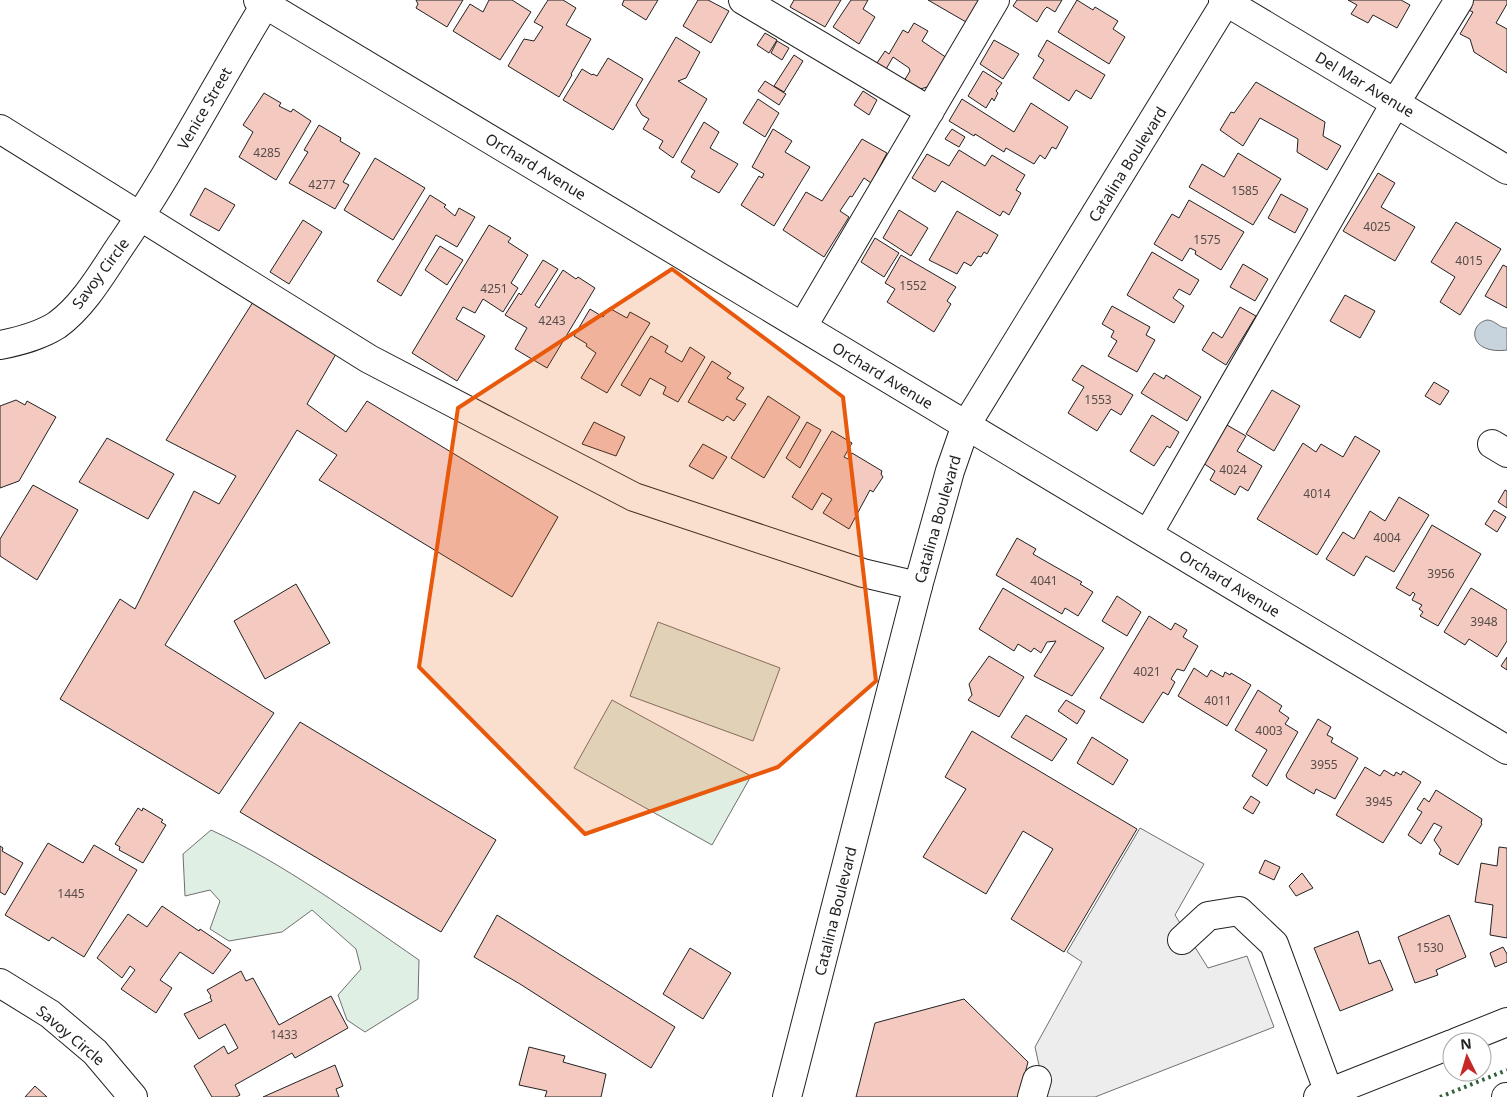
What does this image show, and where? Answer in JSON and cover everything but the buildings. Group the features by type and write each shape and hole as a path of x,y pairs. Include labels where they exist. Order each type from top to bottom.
{"street":[{"path":"743,0 930,111"},
{"path":"803,326 995,0"},
{"path":"1148,534 1396,102 1459,0"},
{"name":"Orchard Avenue","path":"264,1 1507,750"},
{"name":"Venice Street","path":"141,217 264,1"},
{"name":"Del Mar Avenue","path":"1226,1 1507,170"},
{"name":"Catalina Boulevard","path":"788,1097 918,586 950,471 966,425 1226,1"},
{"path":"0,129 369,359 634,497 864,572 918,586"},
{"name":"Savoy Circle","path":"0,346 40,334 57,324 71,312 93,287 141,217"},
{"path":"1182,940 1208,916 1239,911 1274,944 1323,1095 1442,1048"},
{"name":"Savoy Circle","path":"0,983 50,1014 95,1052 134,1097"},
{"path":"1482,1032 1507,1022"}],"highlighted area":[{"path":"672,269 843,397 876,681 778,767 585,834 419,667 458,408"}],"green space":[{"path":"658,622 780,668 753,741 630,696"},
{"path":"612,700 751,776 712,845 574,768"},
{"path":"211,830 292,874 419,960 418,999 365,1032 347,1020 338,995 361,969 356,949 312,910 282,932 229,941 210,929 220,901 210,890 185,896 183,854"}],"shaded area":[{"path":"1487,320 1507,328 1507,350 1489,349 1483,347 1476,340 1476,328"},
{"path":"1140,828 1204,864 1175,915 1208,968 1247,956 1274,1027 1095,1097 1046,1097 1035,1047 1082,962 1067,952"}],"hedge":[{"path":"1440,1097 1507,1070"}]}
